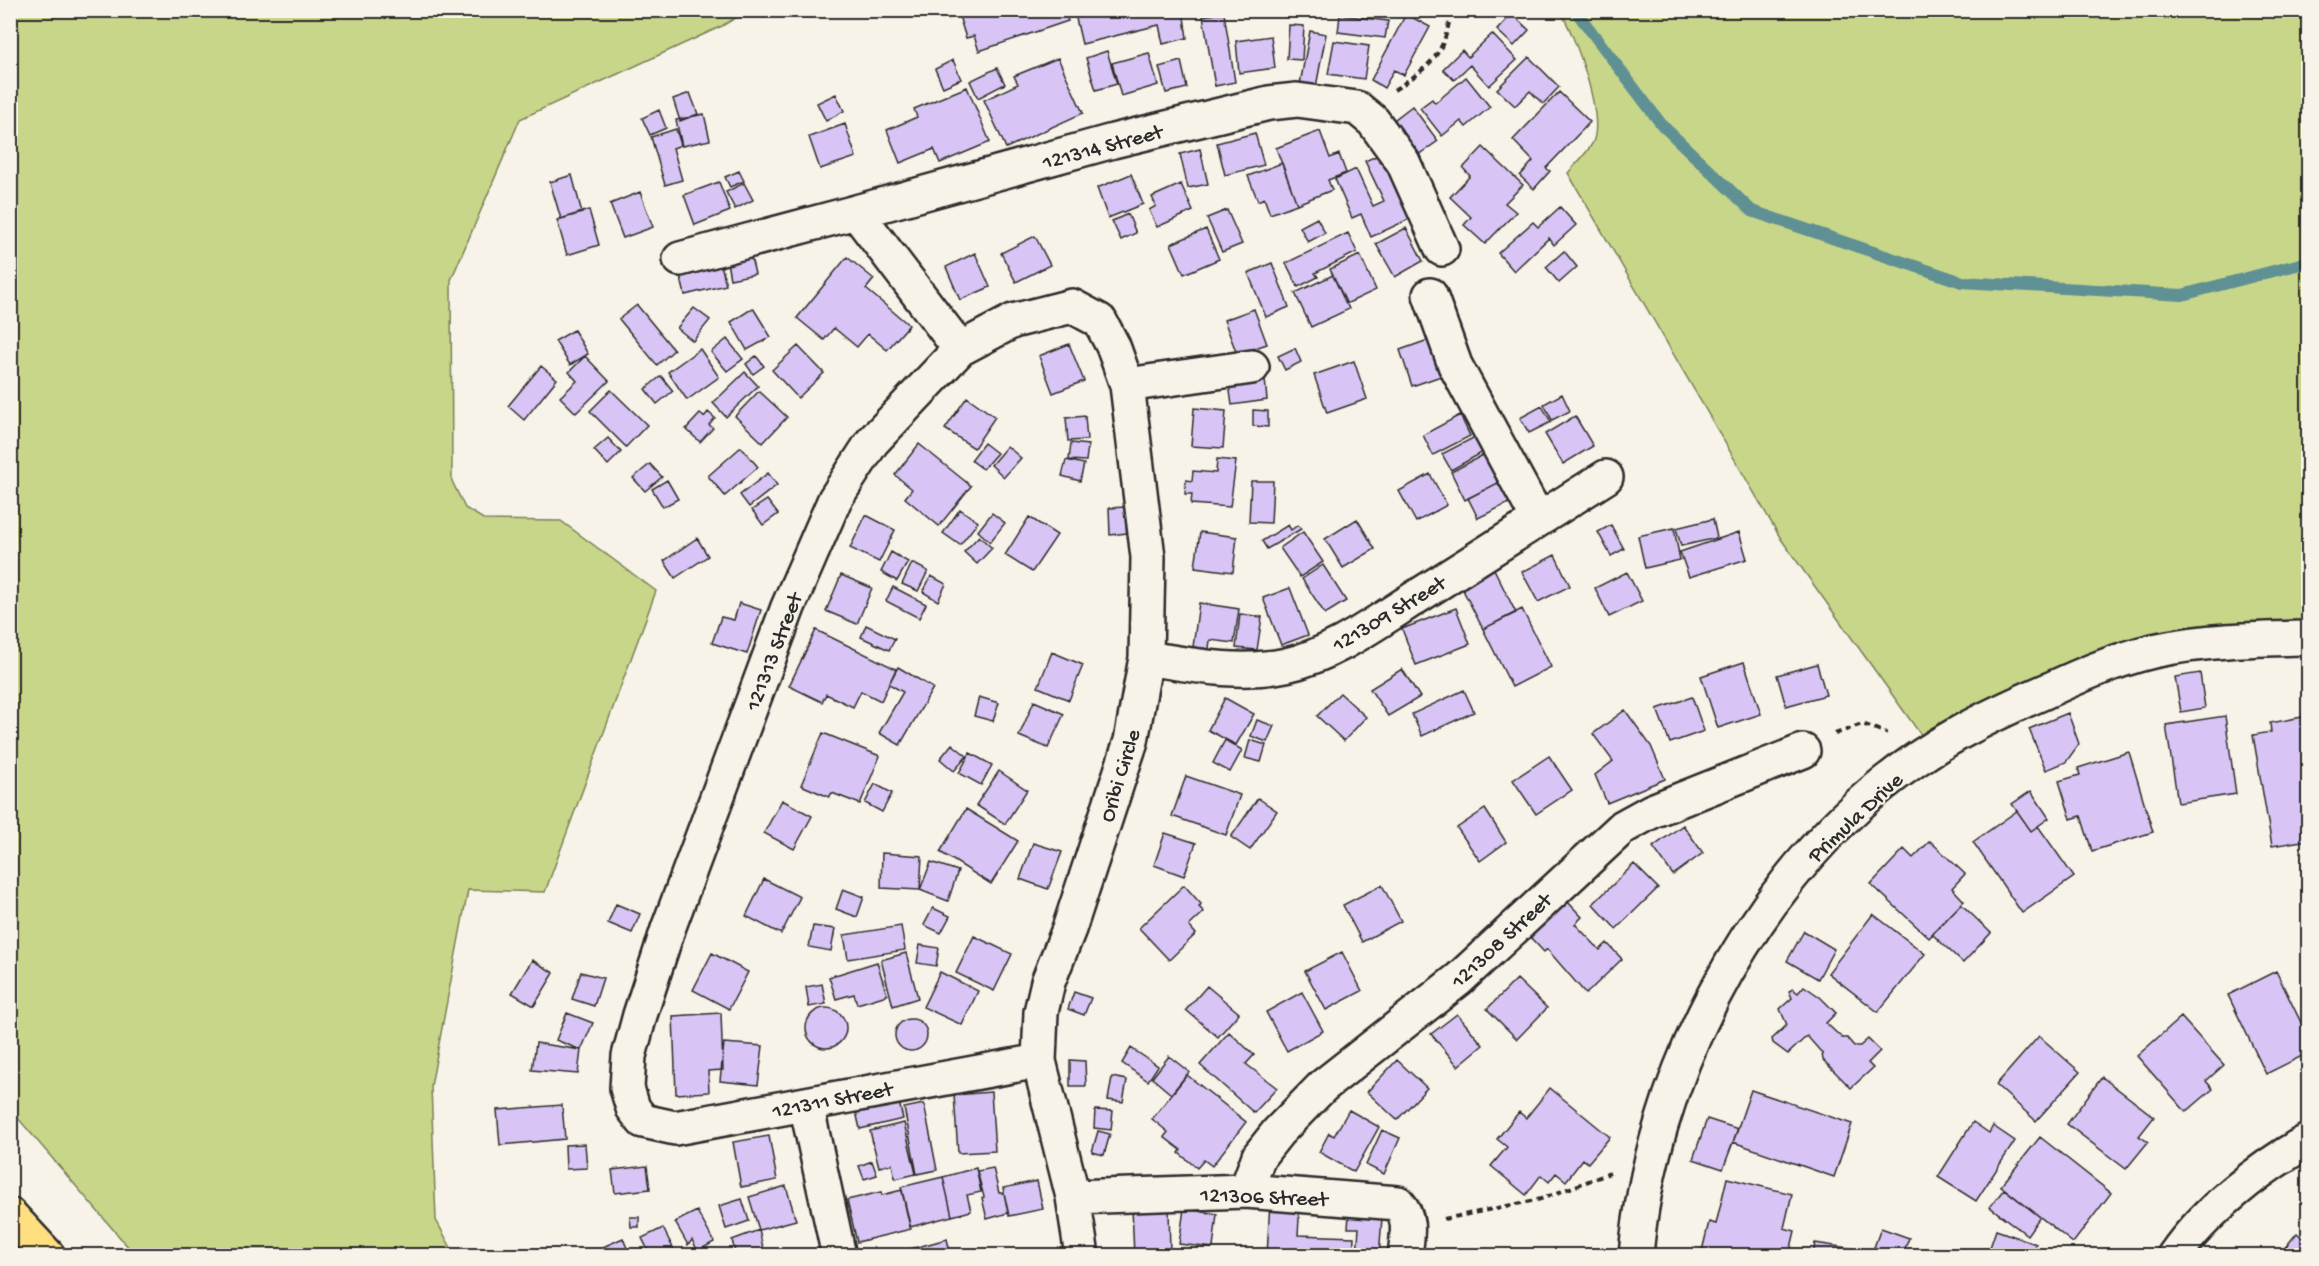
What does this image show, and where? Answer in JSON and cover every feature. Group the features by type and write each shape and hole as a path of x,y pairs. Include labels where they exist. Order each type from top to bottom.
{"highway":[{"path":"10,1215 48,1256"}],"street":[{"name":"121314 Street","path":"680,259 1113,141 1269,103 1297,100 1357,108"},
{"path":"1357,108 1373,121 1403,162 1442,249"},
{"path":"856,212 960,349"},
{"path":"1430,296 1455,365 1538,519"},
{"name":"121313 Street","path":"633,1108 627,1088 629,1056 640,1015 672,919 788,607 835,499 853,467 901,409 960,349 1013,321 1072,306"},
{"name":"Oribi Circle","path":"1072,306 1100,321 1127,385 1148,557 1146,658 1131,741 1069,929 1048,982 1041,1012 1039,1061 1073,1197 1082,1256"},
{"path":"1127,385 1251,367"},
{"name":"121309 Street","path":"1146,658 1226,669 1285,665 1310,658 1377,622 1606,477"},
{"name":"Primula Drive","path":"1636,1256 1652,1155 1676,1082 1699,1029 1736,956 1771,903 1821,842 1882,785 1975,722 2089,672 2153,651 2244,639 2308,638"},
{"name":"121308 Street","path":"1246,1191 1259,1156 1278,1132 1323,1086 1459,979 1623,827 1652,812 1803,751"},
{"name":"121311 Street","path":"633,1108 643,1121 675,1128 1039,1061"},
{"path":"806,1104 839,1256"},
{"path":"2174,1256 2208,1215 2286,1153 2308,1141"},
{"name":"121306 Street","path":"1073,1197 1246,1191 1398,1203 1407,1213 1407,1242"}],"path":[{"path":"1357,108 1392,92 1431,64 1440,53 1448,35 1450,10"},
{"path":"1803,751 1862,724 1880,729 1908,746 1929,751"},
{"path":"1407,1242 1540,1199 1652,1155"}],"green space":[{"path":"11,10 747,11 722,26 520,119 451,280 452,481 465,508 485,520 561,521 656,591 545,892 468,890 431,1086 436,1220 455,1255 135,1255 11,1110"},
{"path":"1560,11 2308,11 2308,627 2237,631 1931,749 1781,539 1568,173 1592,144 1595,116 1587,77 1573,38"}],"building":[{"path":"946,10 1065,10 1068,21 979,51 974,36 966,38 959,16 949,19"},
{"path":"1074,10 1183,10 1187,38 1163,44 1159,25 1082,44"},
{"path":"1224,13 1235,82 1215,86 1203,16"},
{"path":"1406,14 1430,27 1404,75 1394,70 1384,88 1371,80"},
{"path":"1512,14 1529,30 1514,46 1497,30"},
{"path":"1340,15 1388,21 1385,38 1338,32"},
{"path":"1289,25 1304,26 1302,60 1287,59"},
{"path":"1310,31 1326,34 1316,87 1300,84"},
{"path":"1492,34 1517,60 1489,86 1470,65 1454,80 1443,69 1462,50 1468,57"},
{"path":"1271,36 1275,68 1239,73 1236,41"},
{"path":"1334,41 1369,46 1364,79 1328,74"},
{"path":"1107,51 1117,84 1096,90 1086,58"},
{"path":"1149,53 1158,85 1121,96 1112,63"},
{"path":"1529,57 1559,87 1543,104 1530,91 1515,106 1497,89"},
{"path":"1058,58 1083,113 1006,148 984,100 1018,84 1014,76"},
{"path":"953,60 961,79 943,87 935,69"},
{"path":"1181,61 1187,88 1166,93 1159,67"},
{"path":"997,68 1005,84 978,98 970,81"},
{"path":"1466,77 1490,107 1466,127 1461,121 1442,136 1420,108 1432,99 1435,103"},
{"path":"967,87 990,142 940,163 934,149 900,163 887,130 917,117 914,109"},
{"path":"1559,92 1590,122 1546,168 1550,171 1534,189 1520,176 1533,161 1513,140"},
{"path":"690,93 698,114 680,121 673,99"},
{"path":"836,94 844,111 826,121 817,103"},
{"path":"1412,106 1438,141 1415,157 1390,123"},
{"path":"659,110 666,128 650,135 642,118"},
{"path":"704,114 710,140 682,146 676,120"},
{"path":"845,124 856,157 820,169 809,137"},
{"path":"676,129 681,145 673,148 682,180 665,185 651,137"},
{"path":"1320,131 1330,158 1339,154 1346,173 1328,180 1332,190 1297,204 1276,148"},
{"path":"1255,133 1264,165 1225,175 1217,143"},
{"path":"1483,147 1523,185 1505,203 1516,212 1485,244 1464,225 1471,217 1450,197 1470,176 1463,168"},
{"path":"1200,149 1208,184 1188,188 1180,154"},
{"path":"1387,151 1416,216 1371,237 1361,214 1352,218 1335,179 1356,169 1373,206 1384,201 1365,161"},
{"path":"1282,163 1297,204 1270,214 1264,198 1258,201 1248,176"},
{"path":"739,171 744,181 730,187 725,177"},
{"path":"1131,174 1143,204 1108,218 1097,188"},
{"path":"572,175 582,213 561,219 550,182"},
{"path":"719,182 730,211 695,225 684,195"},
{"path":"744,183 753,200 735,209 726,192"},
{"path":"1181,184 1193,211 1157,227 1149,210 1156,206 1152,197"},
{"path":"640,192 653,227 623,238 610,204"},
{"path":"1560,207 1576,225 1554,245 1549,238 1514,271 1498,253 1533,222 1538,227"},
{"path":"589,210 599,245 567,255 557,220"},
{"path":"1227,210 1242,244 1222,252 1207,218"},
{"path":"1128,214 1136,233 1121,240 1112,221"},
{"path":"1317,218 1325,233 1308,242 1300,227"},
{"path":"1406,228 1423,261 1395,277 1376,244"},
{"path":"1206,229 1219,259 1184,274 1171,244"},
{"path":"1348,233 1357,252 1315,273 1318,277 1298,287 1286,263"},
{"path":"1035,236 1050,265 1016,282 1001,253"},
{"path":"1564,251 1577,267 1559,283 1546,267"},
{"path":"975,253 990,287 960,300 946,267"},
{"path":"1360,255 1376,290 1346,304 1330,269"},
{"path":"751,257 755,274 730,279 727,262"},
{"path":"847,257 874,279 866,289 909,325 887,350 868,334 857,347 834,328 824,340 797,318"},
{"path":"1272,263 1289,307 1266,317 1248,273"},
{"path":"721,264 726,285 685,295 680,274"},
{"path":"1333,275 1349,309 1311,327 1295,293"},
{"path":"637,305 674,350 657,365 619,319"},
{"path":"694,308 710,320 693,341 677,328"},
{"path":"753,308 771,337 747,350 731,322"},
{"path":"1254,309 1267,344 1237,354 1224,320"},
{"path":"574,330 588,354 570,365 555,341"},
{"path":"727,339 743,359 727,371 711,352"},
{"path":"1431,339 1444,375 1412,386 1400,350"},
{"path":"1069,344 1084,381 1053,393 1039,356"},
{"path":"798,346 824,373 798,398 772,370"},
{"path":"1295,348 1301,362 1285,370 1278,356"},
{"path":"700,349 719,377 687,400 668,372"},
{"path":"585,356 609,381 576,413 560,397 577,381 569,372"},
{"path":"756,356 764,366 753,374 746,364"},
{"path":"1354,361 1367,399 1327,413 1314,375"},
{"path":"541,366 557,379 524,420 508,406"},
{"path":"745,372 758,386 726,417 713,403"},
{"path":"661,376 673,391 657,404 645,389"},
{"path":"1265,379 1267,400 1232,405 1229,384"},
{"path":"611,390 647,425 626,447 590,411"},
{"path":"759,391 787,417 763,443 735,416"},
{"path":"1562,394 1570,411 1552,420 1544,404"},
{"path":"967,397 995,417 974,448 945,429"},
{"path":"1542,406 1551,422 1529,433 1520,418"},
{"path":"1194,408 1226,411 1223,448 1191,446"},
{"path":"1253,410 1268,411 1268,427 1253,426"},
{"path":"708,412 715,418 709,425 713,428 700,442 686,429 700,414 704,417"},
{"path":"1460,415 1470,436 1433,455 1423,435"},
{"path":"1085,416 1087,440 1068,441 1066,418"},
{"path":"1575,416 1593,446 1563,464 1545,434"},
{"path":"1477,436 1485,451 1451,470 1442,454"},
{"path":"608,438 621,452 608,465 594,450"},
{"path":"984,443 997,453 983,469 971,460"},
{"path":"1071,443 1088,445 1086,461 1069,460"},
{"path":"919,444 971,486 939,526 905,498 912,489 895,475"},
{"path":"1007,446 1021,458 1004,477 991,465"},
{"path":"741,447 758,467 725,496 708,476"},
{"path":"1487,453 1502,481 1465,500 1451,472"},
{"path":"1217,459 1236,461 1230,507 1191,504 1192,494 1185,494 1186,480 1192,481 1193,471 1216,473"},
{"path":"1066,460 1084,464 1080,481 1062,476"},
{"path":"650,464 662,477 645,491 633,478"},
{"path":"768,473 777,485 749,507 740,495"},
{"path":"1430,474 1447,505 1416,522 1399,491"},
{"path":"667,480 678,499 663,507 652,489"},
{"path":"1251,481 1273,481 1271,523 1249,522"},
{"path":"1502,481 1513,501 1478,518 1468,498"},
{"path":"767,500 778,514 763,525 752,510"},
{"path":"1125,507 1127,533 1110,535 1109,508"},
{"path":"960,509 978,522 960,545 943,533"},
{"path":"992,513 1005,523 990,542 978,531"},
{"path":"866,515 895,530 879,562 850,548"},
{"path":"1029,517 1057,535 1032,572 1005,555"},
{"path":"1357,519 1375,549 1343,568 1325,539"},
{"path":"1713,519 1717,538 1681,546 1676,528"},
{"path":"1288,525 1291,530 1298,525 1301,529 1267,549 1262,541"},
{"path":"1611,525 1624,549 1611,556 1598,532"},
{"path":"1674,528 1680,560 1645,568 1638,536"},
{"path":"1200,532 1237,537 1233,572 1195,567"},
{"path":"1303,532 1323,562 1300,577 1280,548"},
{"path":"1739,532 1747,559 1689,577 1680,552"},
{"path":"979,536 992,548 977,564 964,552"},
{"path":"697,538 708,556 675,578 664,561"},
{"path":"891,552 908,562 897,581 881,572"},
{"path":"1555,555 1570,586 1538,602 1522,572"},
{"path":"912,563 928,571 918,591 902,584"},
{"path":"1323,565 1346,601 1325,614 1302,579"},
{"path":"1493,567 1516,613 1483,629 1460,584"},
{"path":"1627,572 1642,601 1609,617 1595,588"},
{"path":"841,575 872,588 857,624 826,611"},
{"path":"931,576 946,584 938,601 923,592"},
{"path":"893,587 926,604 919,618 886,601"},
{"path":"1290,588 1308,635 1281,645 1263,598"},
{"path":"739,603 761,610 747,654 712,643 721,617 734,620"},
{"path":"1199,603 1239,609 1234,643 1210,640 1209,649 1193,647"},
{"path":"1456,608 1470,644 1416,665 1402,629"},
{"path":"1522,609 1551,667 1512,687 1483,629"},
{"path":"1240,614 1262,617 1257,650 1236,648"},
{"path":"866,625 895,639 889,650 861,637"},
{"path":"816,630 896,669 881,701 861,691 853,707 826,694 822,702 789,686"},
{"path":"1052,652 1083,665 1069,700 1038,687"},
{"path":"1744,662 1761,714 1718,728 1701,676"},
{"path":"1817,664 1826,695 1786,706 1777,675"},
{"path":"898,667 933,688 900,745 879,733 903,692 889,684"},
{"path":"1402,669 1420,697 1388,716 1370,689"},
{"path":"2200,673 2205,708 2181,712 2175,677"},
{"path":"1464,690 1474,712 1422,736 1412,714"},
{"path":"1340,693 1366,717 1344,741 1317,716"},
{"path":"979,697 999,703 993,721 974,716"},
{"path":"1692,697 1704,731 1670,743 1657,709"},
{"path":"1225,698 1254,714 1236,745 1208,730"},
{"path":"1034,701 1064,714 1048,748 1019,736"},
{"path":"1625,710 1651,746 1665,779 1607,803 1595,775 1613,761 1593,734"},
{"path":"2068,713 2079,744 2066,762 2046,770 2029,729"},
{"path":"2225,716 2236,794 2178,803 2166,725"},
{"path":"2308,716 2308,840 2272,846 2253,735 2271,732 2270,723"},
{"path":"1257,720 1274,726 1267,742 1251,736"},
{"path":"823,733 880,756 860,804 832,793 829,797 801,785"},
{"path":"1225,740 1242,750 1230,772 1213,763"},
{"path":"1250,740 1266,745 1261,762 1245,758"},
{"path":"952,744 967,756 954,771 940,759"},
{"path":"2129,752 2153,832 2092,851 2081,816 2071,819 2059,781 2080,775 2078,768"},
{"path":"970,753 992,765 981,785 959,773"},
{"path":"1549,756 1572,790 1536,814 1513,780"},
{"path":"999,771 1027,790 1005,824 976,805"},
{"path":"1186,776 1240,795 1226,835 1172,816"},
{"path":"875,784 892,793 882,812 865,803"},
{"path":"2031,791 2049,818 2031,831 2012,804"},
{"path":"1258,798 1277,811 1250,850 1231,837"},
{"path":"782,800 812,816 794,849 764,833"},
{"path":"966,809 1018,841 991,884 940,852"},
{"path":"1485,809 1506,842 1480,861 1457,828"},
{"path":"2017,811 2031,831 2038,826 2074,877 2022,913 1973,842"},
{"path":"1683,825 1703,853 1673,875 1653,847"},
{"path":"1165,833 1196,843 1184,876 1154,865"},
{"path":"1930,841 1965,874 1952,888 1964,901 1929,938 1871,884 1904,849 1913,858"},
{"path":"1033,843 1062,852 1048,889 1020,879"},
{"path":"882,853 922,856 920,890 881,888"},
{"path":"931,862 958,871 948,901 920,890"},
{"path":"1634,864 1658,888 1616,929 1593,904"},
{"path":"764,879 800,897 781,934 746,916"},
{"path":"1184,885 1201,904 1199,907 1204,912 1189,926 1196,934 1169,960 1139,928"},
{"path":"1382,885 1401,921 1362,942 1343,905"},
{"path":"843,889 864,897 857,917 836,909"},
{"path":"1566,900 1582,917 1575,924 1600,950 1607,943 1622,959 1586,994 1547,949 1544,952 1529,936"},
{"path":"616,904 640,914 632,933 608,923"},
{"path":"1961,904 1991,933 1963,963 1932,934"},
{"path":"933,908 950,916 941,933 924,925"},
{"path":"1873,914 1925,954 1878,1012 1828,973"},
{"path":"813,926 835,929 831,951 809,947"},
{"path":"901,926 905,950 848,959 844,935"},
{"path":"1804,931 1834,949 1818,979 1787,961"},
{"path":"974,936 1012,954 994,991 956,973"},
{"path":"920,945 939,948 936,966 917,963"},
{"path":"1342,952 1362,991 1326,1010 1305,971"},
{"path":"712,953 748,972 729,1009 693,990"},
{"path":"906,953 918,998 893,1006 881,960"},
{"path":"532,960 554,973 534,1006 512,993"},
{"path":"877,962 887,995 857,1004 854,994 836,999 829,977"},
{"path":"2276,971 2308,1037 2308,1053 2266,1074 2228,995"},
{"path":"581,972 603,978 594,1006 572,999"},
{"path":"940,972 978,991 962,1025 923,1007"},
{"path":"1517,979 1547,1008 1517,1039 1487,1009"},
{"path":"822,984 826,1004 809,1007 806,987"},
{"path":"1207,986 1239,1013 1218,1037 1186,1010"},
{"path":"1804,986 1820,997 1836,1013 1826,1023 1842,1038 1847,1038 1854,1046 1860,1046 1868,1039 1880,1051 1868,1063 1873,1068 1851,1088 1823,1060 1822,1053 1807,1036 1788,1054 1773,1043 1772,1039 1787,1025 1780,1009 1792,998 1789,991 1793,989 1798,993"},
{"path":"1074,992 1091,998 1084,1015 1068,1009"},
{"path":"1302,992 1323,1031 1287,1051 1266,1012"},
{"path":"826,1008 834,1009 840,1014 845,1020 845,1036 840,1042 834,1047 826,1048 818,1047 812,1042 807,1036 806,1028 807,1020 812,1014 818,1009"},
{"path":"567,1013 593,1023 581,1050 556,1040"},
{"path":"721,1013 723,1070 708,1071 709,1092 676,1094 673,1016"},
{"path":"1457,1014 1483,1045 1458,1066 1431,1034"},
{"path":"2181,1017 2224,1065 2206,1081 2213,1089 2186,1112 2137,1056"},
{"path":"911,1019 922,1024 927,1035 922,1046 911,1051 900,1046 895,1035 900,1024"},
{"path":"1229,1032 1254,1055 1246,1064 1277,1088 1254,1113 1200,1065"},
{"path":"2039,1036 2080,1072 2036,1121 1996,1085"},
{"path":"536,1043 581,1050 578,1074 532,1070"},
{"path":"724,1043 763,1046 758,1085 720,1081"},
{"path":"1131,1048 1158,1066 1148,1081 1122,1063"},
{"path":"1169,1056 1189,1072 1171,1094 1152,1078"},
{"path":"1070,1060 1085,1061 1086,1086 1070,1086"},
{"path":"1397,1060 1427,1088 1397,1120 1367,1092"},
{"path":"1187,1075 1246,1122 1212,1166 1204,1160 1197,1168 1179,1153 1181,1150 1164,1137 1168,1132 1152,1119"},
{"path":"1112,1077 1127,1080 1123,1102 1108,1100"},
{"path":"2102,1077 2154,1117 2139,1136 2148,1142 2126,1169 2067,1124"},
{"path":"1550,1088 1610,1137 1588,1163 1583,1159 1566,1181 1556,1173 1549,1182 1541,1175 1526,1195 1491,1166 1507,1147 1497,1139 1519,1112 1526,1118"},
{"path":"1751,1090 1852,1124 1834,1177 1733,1142"},
{"path":"991,1092 995,1151 958,1153 954,1095"},
{"path":"898,1098 903,1119 860,1129 855,1107"},
{"path":"924,1104 937,1170 917,1174 904,1108"},
{"path":"562,1105 565,1139 500,1145 497,1110"},
{"path":"1095,1110 1113,1111 1111,1130 1094,1128"},
{"path":"1349,1110 1379,1127 1354,1172 1319,1152 1329,1133 1334,1136"},
{"path":"1707,1119 1738,1129 1723,1169 1693,1159"},
{"path":"1973,1122 1989,1133 1993,1126 2015,1141 1976,1201 1938,1177"},
{"path":"904,1123 916,1174 895,1179 892,1164 879,1167 870,1131"},
{"path":"1382,1130 1400,1138 1384,1174 1366,1165"},
{"path":"1098,1131 1110,1134 1104,1155 1092,1152"},
{"path":"769,1136 777,1180 741,1187 733,1142"},
{"path":"2040,1137 2111,1193 2073,1243 2001,1186"},
{"path":"585,1144 587,1168 566,1169 565,1145"},
{"path":"872,1161 877,1175 864,1179 859,1166"},
{"path":"647,1166 650,1189 615,1193 612,1170"},
{"path":"976,1168 981,1192 967,1195 971,1211 952,1216 943,1177"},
{"path":"993,1168 999,1193 1004,1193 1008,1213 987,1219 977,1171"},
{"path":"943,1177 952,1216 910,1227 901,1187"},
{"path":"1727,1178 1792,1194 1784,1228 1795,1231 1789,1256 1721,1256 1702,1251 1709,1222 1716,1224"},
{"path":"1037,1181 1043,1209 1009,1216 1003,1188"},
{"path":"786,1186 796,1220 759,1230 749,1197"},
{"path":"2004,1189 2040,1217 2027,1235 1990,1207"},
{"path":"902,1190 911,1229 857,1242 847,1200"},
{"path":"742,1199 749,1221 726,1229 719,1206"},
{"path":"1270,1201 1300,1202 1298,1235 1354,1237 1353,1256 1267,1256"},
{"path":"1169,1207 1170,1256 1134,1256 1132,1208"},
{"path":"1184,1209 1217,1214 1213,1248 1179,1244"},
{"path":"697,1211 714,1242 698,1251 692,1240 688,1245 675,1222"},
{"path":"1349,1215 1382,1218 1379,1256 1357,1256 1359,1228 1348,1228"},
{"path":"630,1217 639,1217 639,1227 631,1227"},
{"path":"663,1228 677,1256 651,1256 642,1238"},
{"path":"1881,1228 1909,1238 1902,1256 1871,1256"},
{"path":"759,1230 765,1256 736,1256 732,1240"},
{"path":"1996,1230 2036,1244 2034,1247 2060,1256 1987,1256"},
{"path":"2297,1233 2304,1239 2308,1234 2308,1256 2278,1256"},
{"path":"623,1238 630,1256 607,1256 603,1247"},
{"path":"947,1239 951,1256 885,1256"},
{"path":"1815,1243 1854,1249 1854,1256 1813,1256"}],"waterway":[{"path":"1575,10 1662,125 1752,211 1962,282 2182,295 2308,262"}]}
